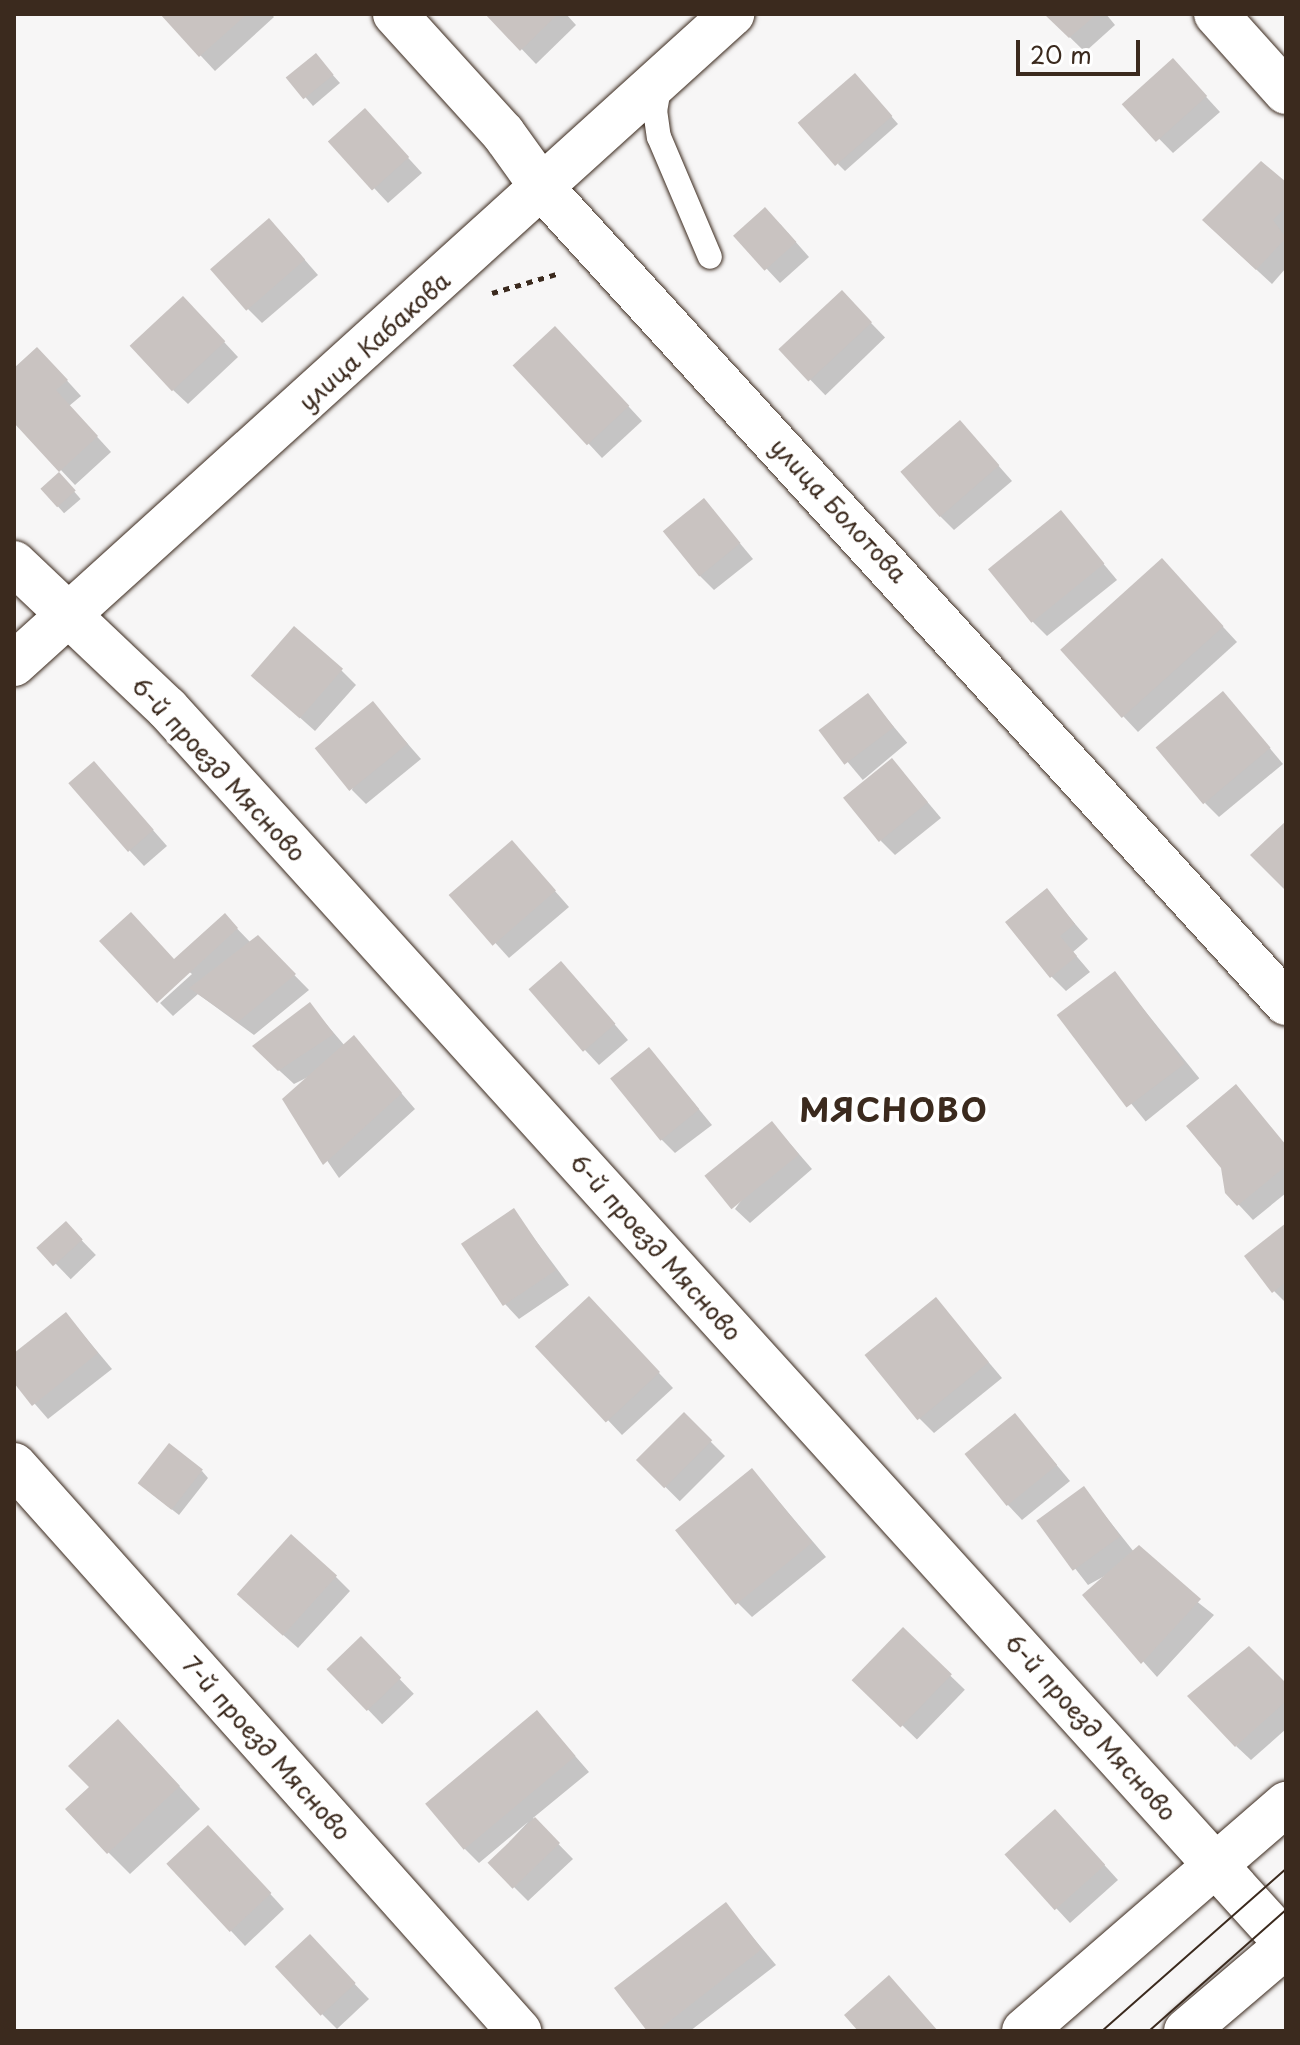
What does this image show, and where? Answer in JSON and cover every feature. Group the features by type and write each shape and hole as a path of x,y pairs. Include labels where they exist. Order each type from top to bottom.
{"street":[{"name":"улица Болотова","path":"395,14 503,133 544,190 1286,1003"},
{"name":"улица Кабакова","path":"14,664 544,190 732,14"},
{"path":"1216,14 1286,92"},
{"name":"6-й проезд Мясново","path":"14,563 66,616 167,708 1286,1944"},
{"name":"7-й проезд Мясново","path":"14,1465 519,2031"},
{"path":"1024,2031 1286,1804"},
{"path":"1186,2031 1286,1944"}],"lane":[{"path":"661,80 655,110 659,137 710,257"}],"building":[{"path":"160,14 247,14 199,57"},
{"path":"485,14 558,14 520,51"},
{"path":"1044,14 1097,14 1069,38"},
{"path":"316,53 334,75 303,99 286,78"},
{"path":"1173,58 1207,96 1156,142 1122,104"},
{"path":"855,73 892,116 835,166 798,123"},
{"path":"365,108 409,157 372,191 328,141"},
{"path":"1261,161 1286,182 1286,207 1273,220 1286,238 1256,270 1202,220"},
{"path":"765,207 796,242 764,271 733,236"},
{"path":"269,218 305,260 246,311 210,269"},
{"path":"842,290 872,322 808,382 778,349"},
{"path":"183,296 225,341 172,391 130,346"},
{"path":"555,326 629,406 587,445 513,366"},
{"path":"37,347 68,380 56,390 98,436 59,472 14,423 14,368"},
{"path":"960,420 999,465 940,517 900,472"},
{"path":"59,472 76,491 57,507 40,489"},
{"path":"704,498 741,543 699,576 663,531"},
{"path":"1061,510 1104,564 1031,623 988,569"},
{"path":"1162,558 1224,626 1122,718 1060,650"},
{"path":"294,626 343,669 300,718 251,676"},
{"path":"1223,691 1271,748 1203,804 1156,748"},
{"path":"868,693 894,727 844,765 818,730"},
{"path":"373,701 408,744 349,791 315,748"},
{"path":"892,758 928,802 879,842 843,798"},
{"path":"94,761 154,830 128,852 68,783"},
{"path":"1286,821 1286,887 1284,889 1250,855"},
{"path":"512,840 556,891 493,946 449,895"},
{"path":"1047,888 1075,924 1060,936 1077,956 1050,978 1005,922"},
{"path":"131,912 174,959 225,913 238,928 157,1003 99,941"},
{"path":"258,935 296,974 238,1022 189,988"},
{"path":"561,961 615,1024 583,1052 529,989"},
{"path":"1115,971 1185,1064 1127,1108 1057,1015"},
{"path":"310,1002 334,1034 278,1071 252,1046"},
{"path":"354,1035 402,1093 323,1165 282,1099"},
{"path":"649,1047 699,1109 660,1141 610,1078"},
{"path":"1236,1084 1286,1145 1286,1166 1237,1206 1225,1193 1221,1168 1186,1126"},
{"path":"772,1121 799,1154 731,1209 704,1176"},
{"path":"514,1208 556,1270 503,1306 461,1244"},
{"path":"66,1221 83,1240 53,1266 36,1248"},
{"path":"1286,1223 1286,1282 1272,1293 1244,1256"},
{"path":"589,1296 660,1372 606,1423 535,1346"},
{"path":"936,1297 989,1362 917,1420 865,1355"},
{"path":"66,1312 98,1353 32,1406 14,1383 14,1353"},
{"path":"684,1412 712,1440 664,1488 636,1460"},
{"path":"1015,1413 1057,1465 1007,1506 964,1454"},
{"path":"169,1443 203,1469 171,1510 138,1483"},
{"path":"752,1468 812,1543 735,1605 675,1530"},
{"path":"1084,1486 1120,1536 1073,1571 1036,1521"},
{"path":"291,1534 337,1575 283,1636 237,1594"},
{"path":"1139,1545 1201,1599 1141,1664 1082,1595"},
{"path":"903,1627 952,1674 901,1727 852,1680"},
{"path":"361,1636 401,1678 367,1711 326,1669"},
{"path":"1249,1646 1286,1683 1286,1701 1235,1747 1187,1696"},
{"path":"537,1710 576,1756 464,1850 425,1804"},
{"path":"118,1719 180,1786 107,1854 65,1809 89,1787 68,1766"},
{"path":"1055,1809 1105,1865 1055,1910 1004,1855"},
{"path":"535,1817 560,1843 513,1889 488,1863"},
{"path":"208,1825 271,1893 230,1932 166,1864"},
{"path":"726,1902 762,1949 657,2031 647,2031 614,1988"},
{"path":"310,1934 356,1983 321,2016 275,1967"},
{"path":"889,1975 938,2031 858,2031 844,2015"}],"tram line":[{"path":"1102,2031 1286,1869"},
{"path":"1149,2031 1286,1910"}],"district":[{"name":"МЯСНОВО","path":"894,1109"}]}
